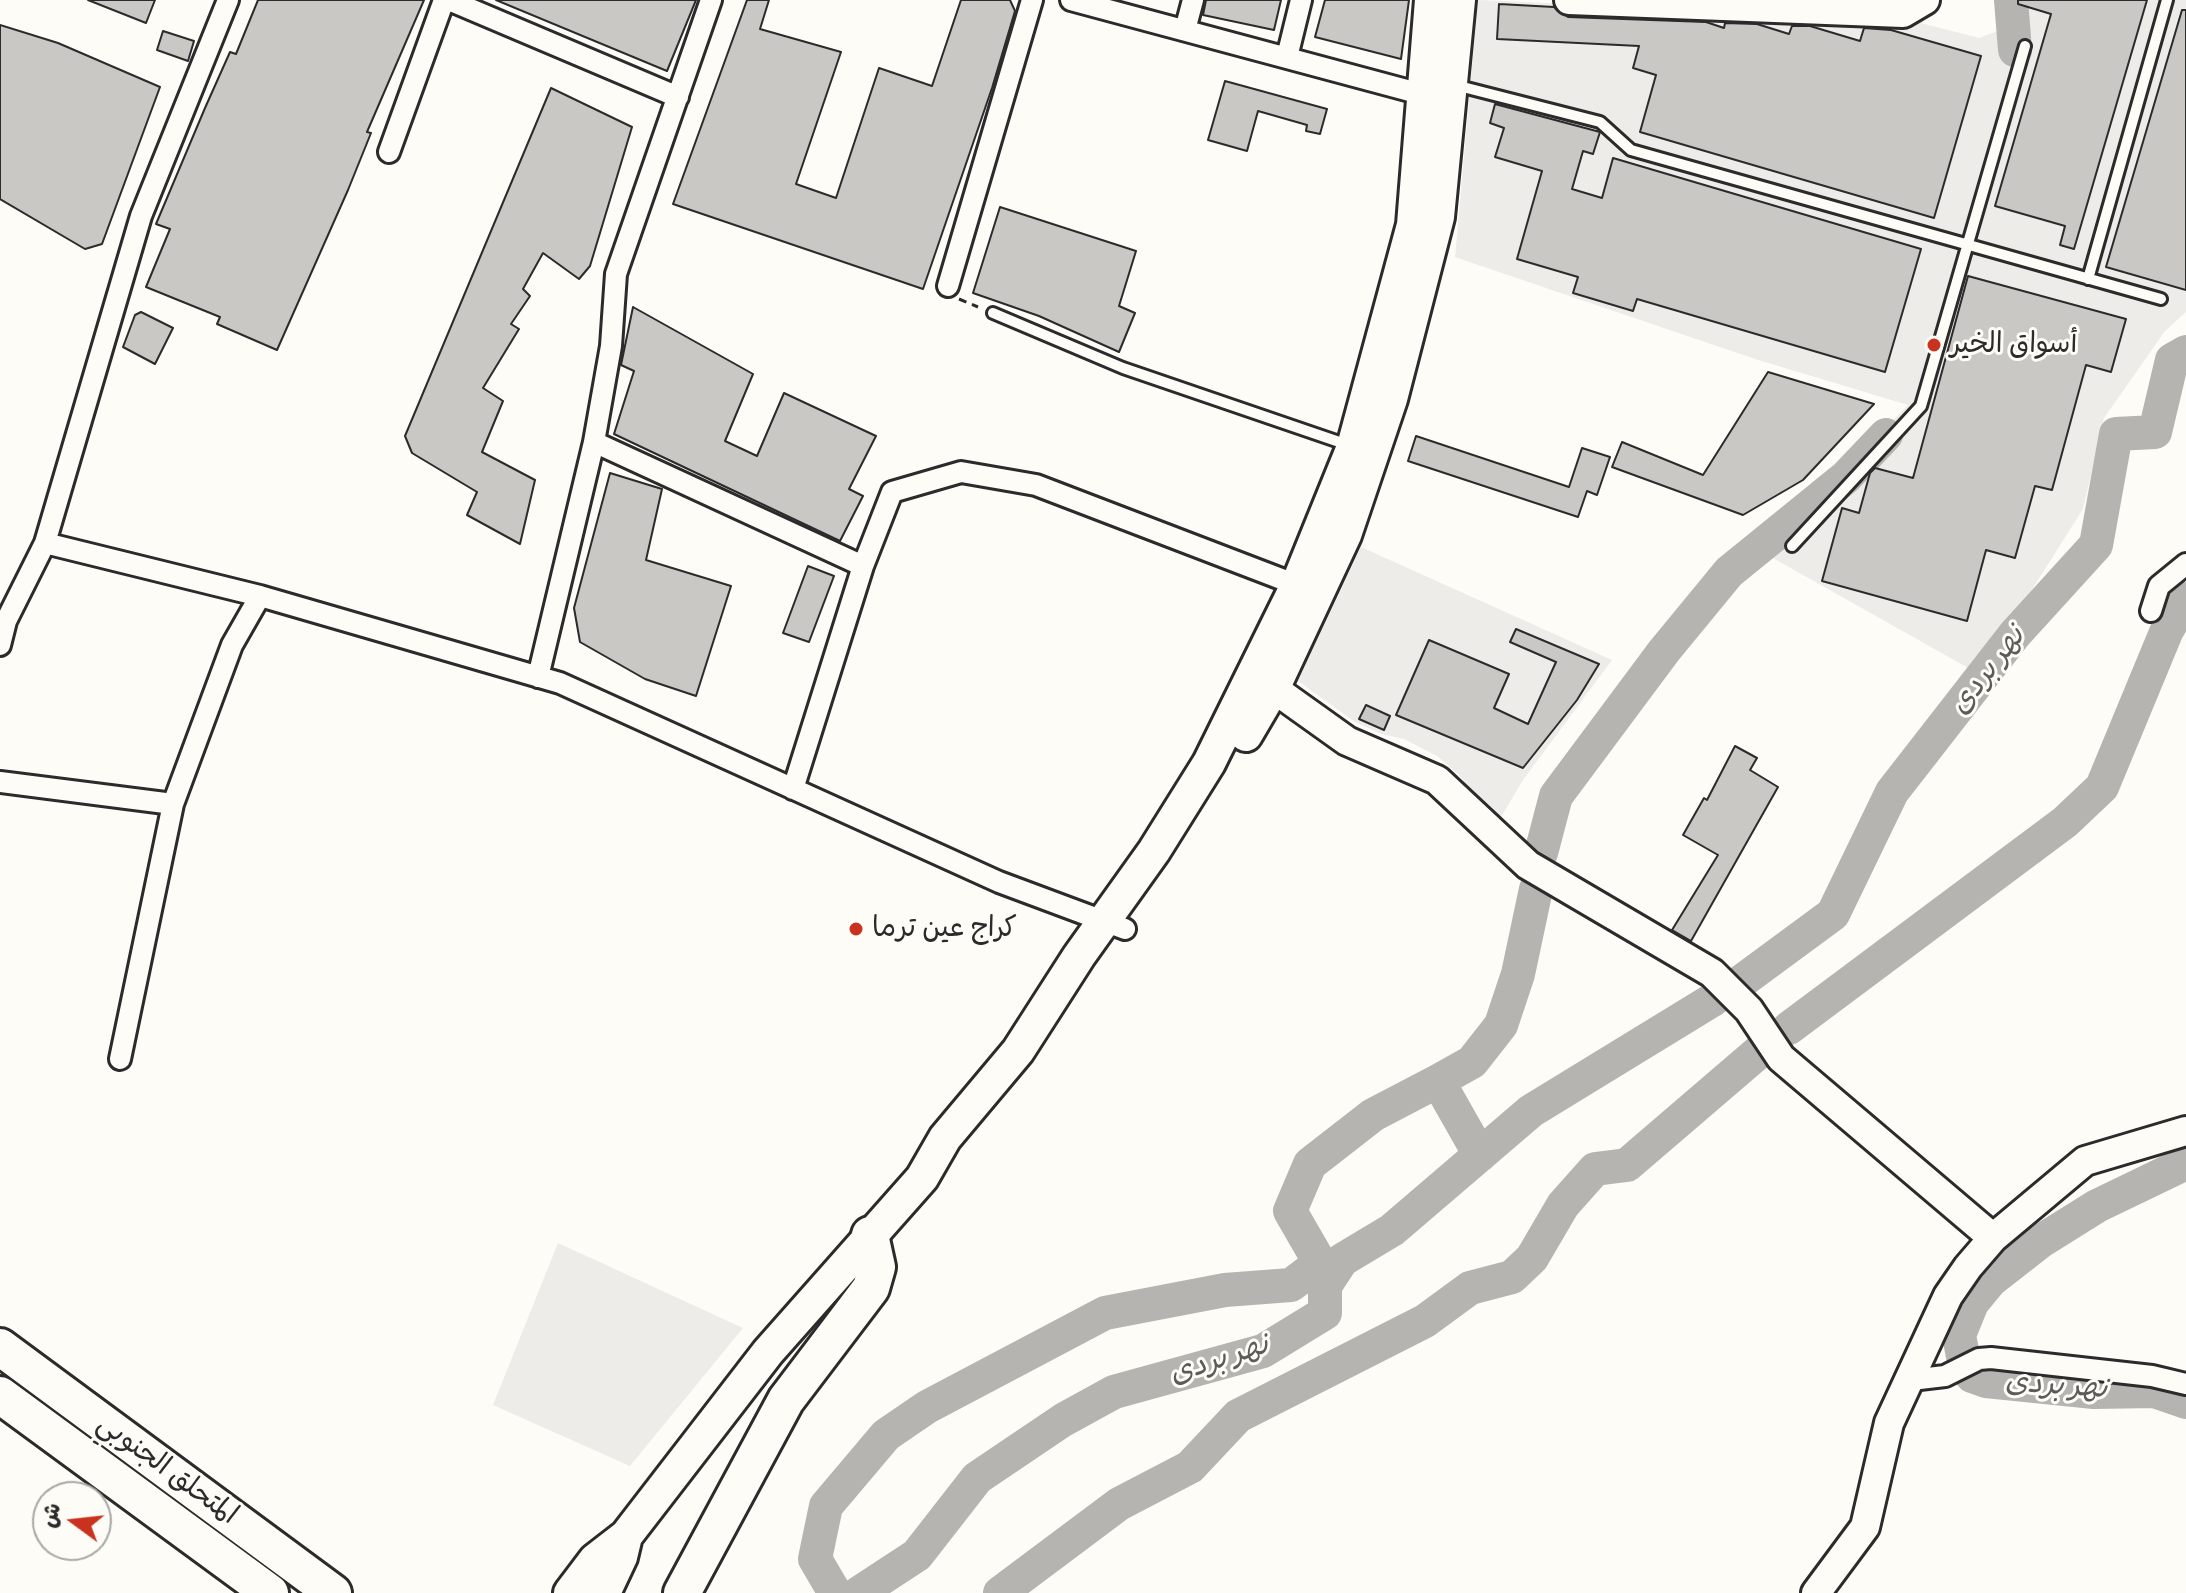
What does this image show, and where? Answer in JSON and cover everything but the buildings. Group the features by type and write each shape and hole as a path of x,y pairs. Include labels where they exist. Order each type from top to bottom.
{"highway":[{"path":"682,1593 786,1400 871,1288 877,1267 870,1235"},
{"name":"المتحلق الجنوبي","path":"0,1347 333,1593"},
{"name":"المتحلق الجنوبي","path":"0,1395 259,1588"}],"main road":[{"path":"570,1593 595,1560 626,1536 719,1412 922,1178 945,1138 1018,1051 1114,925 1179,813 1264,682 1345,535 1391,399 1435,230 1439,90 1431,0"},
{"path":"1264,682 1297,585 1353,447 1405,263 1417,188 1459,0"},
{"path":"604,1593 617,1567 626,1536"}],"street":[{"path":"0,645 6,621 45,543 141,216 228,0"},
{"path":"389,152 446,0 678,97"},
{"path":"538,677 594,442 611,346 616,274 711,0"},
{"path":"948,286 1032,0"},
{"path":"1071,0 1287,57 1439,90"},
{"path":"1185,30 1193,0"},
{"path":"1287,57 1301,0"},
{"path":"1569,0 1903,13 1925,0"},
{"path":"594,442 863,566"},
{"path":"793,789 863,566 892,492 961,472 1036,485 1297,585"},
{"path":"45,543 260,596 560,683 999,882 1114,925"},
{"path":"2151,611 2159,586 2186,564"},
{"path":"120,1059 173,804 232,645 260,596"},
{"path":"1264,682 1347,741 1437,780 1528,865 1712,973 1749,1010 1781,1058 1993,1238"},
{"path":"0,782 173,804"},
{"path":"1816,1593 1865,1527 1875,1496 1882,1441 1948,1296 1993,1238 2085,1161 2186,1131"},
{"path":"1911,1380 1945,1376 1979,1359 2152,1376 2186,1384"}],"lane":[{"path":"2088,279 2167,0"},
{"path":"1792,546 1921,406 2025,46"},
{"path":"1439,90 1600,122 1631,150 2161,299"},
{"path":"993,313 1123,368 1353,447"}],"path":[{"path":"948,286 955,297 993,313"}],"shaded area":[{"name":"أسواق الخير","path":"1478,0 1905,19 1979,38 2017,24 2004,0 2186,0 2186,312 2165,331 2104,418 2083,509 2021,607 1970,669 1764,553 1908,405 1755,359 1455,257"},
{"path":"1361,547 1612,660 1523,780 1498,822 1458,774 1437,756 1404,739 1381,734 1355,722 1298,681"},
{"path":"558,1243 743,1328 630,1466 493,1405"}],"waterway":[{"path":"2011,0 2015,50"},
{"name":"نهر بردى","path":"1738,984 1833,914 1892,792 2015,634 2096,545 2116,434 2155,432 2172,360 2186,352"},
{"path":"1541,853 1556,796 1664,651 1729,572 1846,477 1886,435"},
{"name":"نهر بردى","path":"1789,1028 2065,822 2102,787 2167,630 2186,599"},
{"path":"1438,1081 1472,1062 1501,1025 1518,974 1536,889"},
{"name":"نهر بردى","path":"859,1593 917,1555 977,1478 1063,1420 1114,1392 1263,1351 1325,1313 1325,1286 1342,1260 1392,1230 1531,1111 1714,999"},
{"name":"نهر بردى","path":"1000,1593 1119,1504 1190,1467 1238,1416 1425,1321 1470,1288 1512,1277 1532,1258 1563,1205 1595,1169 1627,1165 1761,1050"},
{"path":"835,1593 815,1559 826,1506 886,1435 927,1407 1105,1313 1225,1290 1291,1285 1320,1263 1290,1211 1310,1164 1373,1115 1438,1081 1480,1155"},
{"name":"نهر بردى","path":"2186,1163 2097,1206 2041,1241 1991,1280 1972,1303 1959,1335 1965,1367 1972,1376 1986,1381 2094,1392 2154,1391 2186,1402"}],"place":[{"name":"أسواق الخير","path":"1934,345"},
{"name":"كراج عين ترما","path":"856,929"}]}
